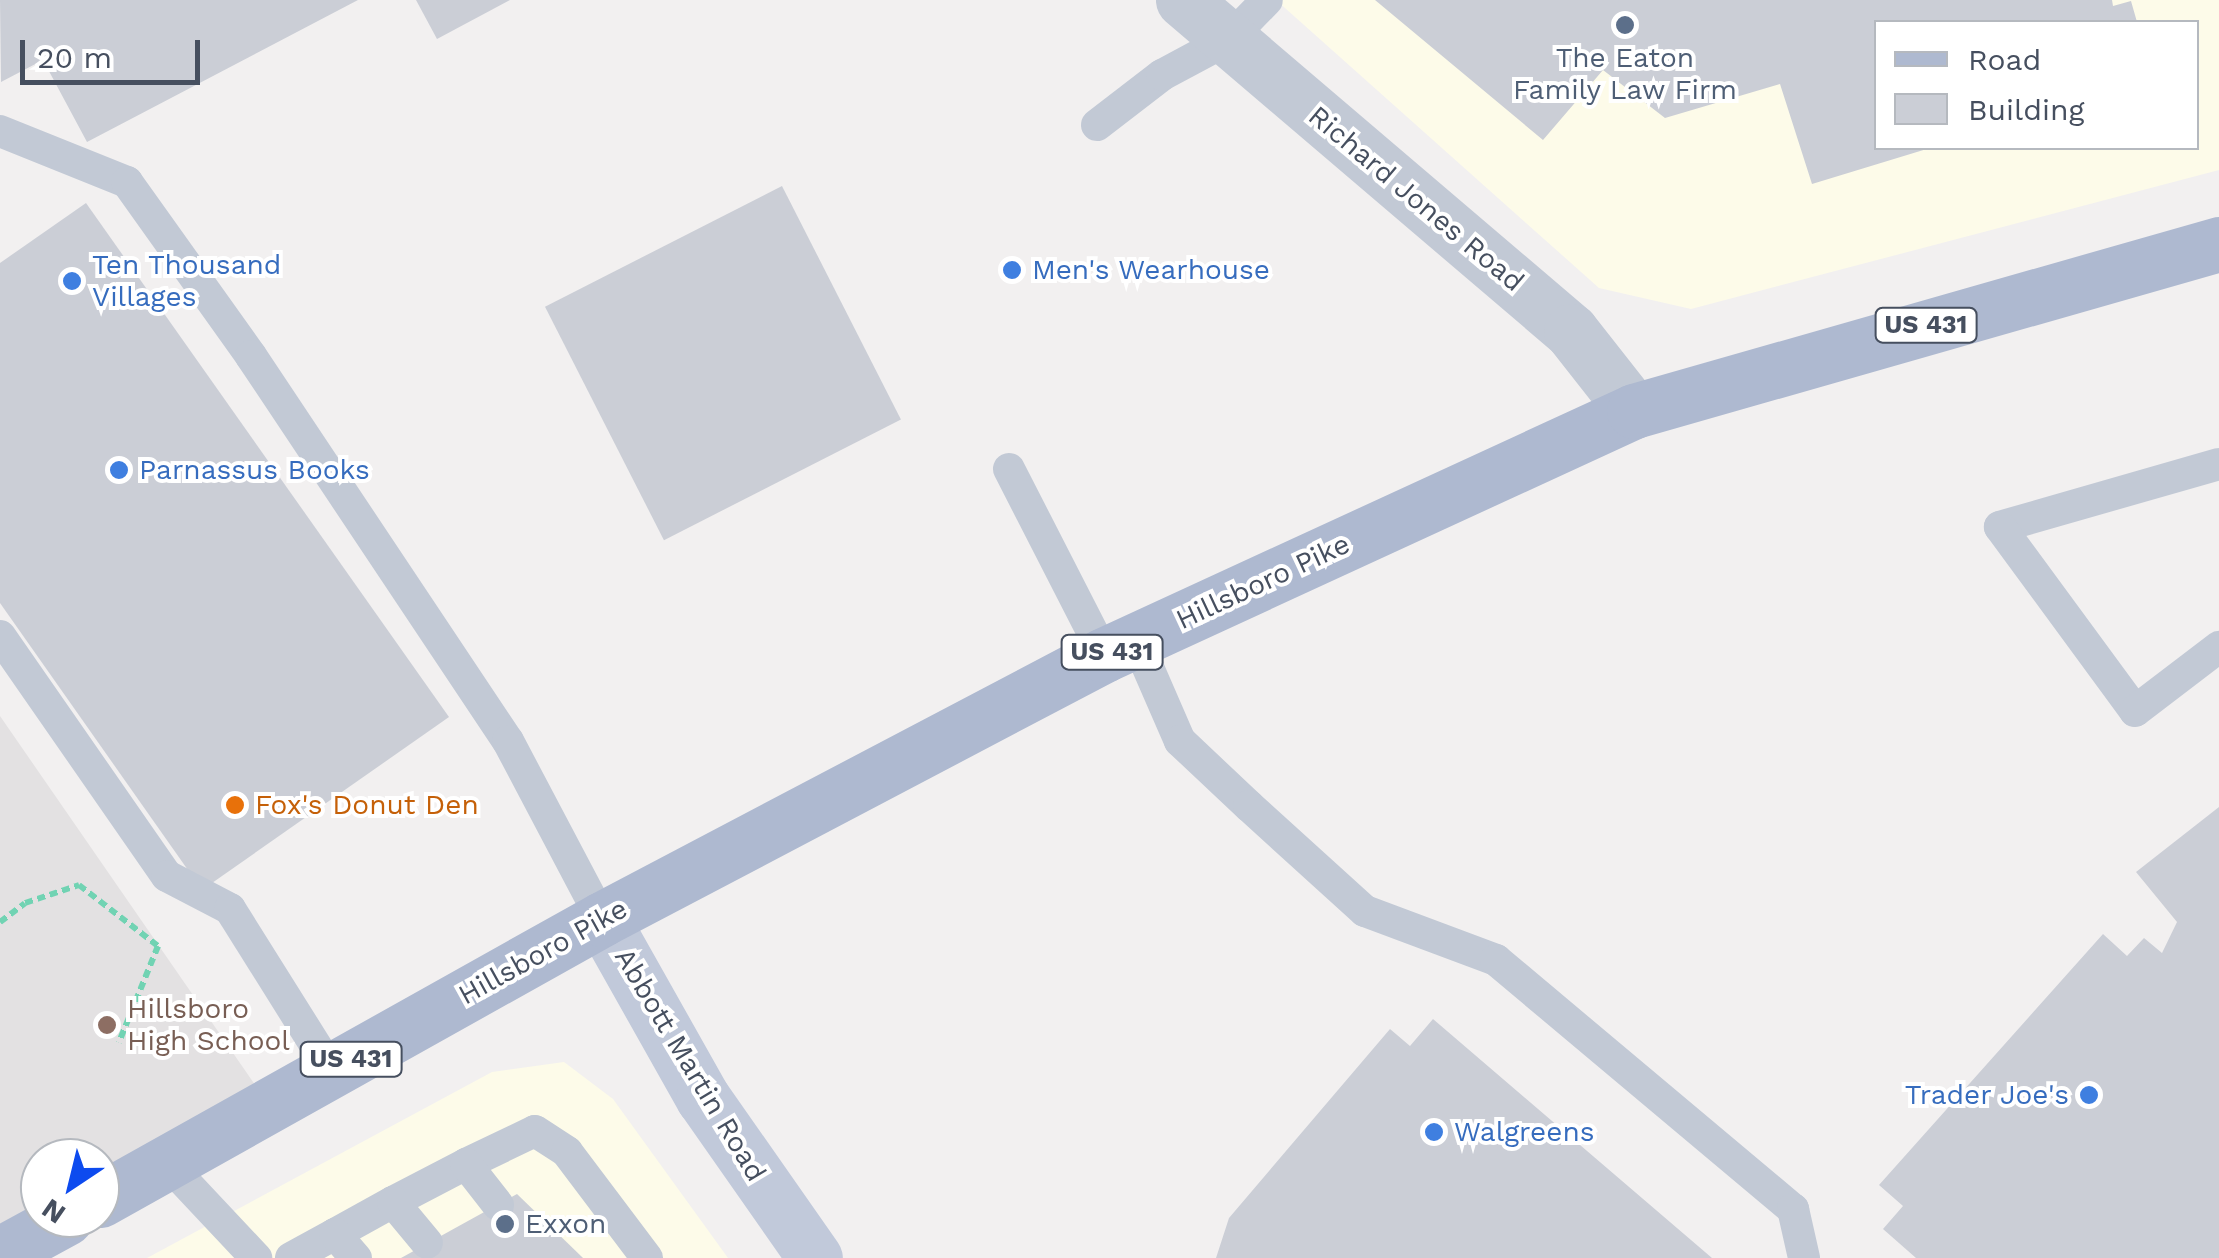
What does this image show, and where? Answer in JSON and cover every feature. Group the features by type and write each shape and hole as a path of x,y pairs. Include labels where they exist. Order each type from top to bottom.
{"main road":[{"name":"Hillsboro Pike","path":"120,1188 602,919 1120,648 1634,411 2219,244"},
{"name":"Abbott Martin Road","path":"602,919 703,1098 802,1254"},
{"path":"0,1254 29,1238"}],"street":[{"name":"Richard Jones Road","path":"1183,0 1572,332 1634,411"}],"lane":[{"path":"1097,124 1162,75 1229,39 1267,0"},
{"path":"0,131 127,182 252,356 508,741 602,919"},
{"path":"2219,464 2000,527 2134,711 2219,647"},
{"path":"1008,470 1180,742 1365,911 1496,960 1793,1208 1804,1258"},
{"path":"0,636 168,876 230,909 331,1070"},
{"path":"290,1258 346,1246 393,1202 534,1131 568,1152 646,1258"},
{"path":"166,1162 256,1258"},
{"path":"466,1164 498,1205"},
{"path":"393,1202 427,1243"}],"path":[{"path":"0,922 25,903 79,885 158,946 119,1042"}],"shaded area":[{"path":"1276,0 2219,0 2219,170 1691,309 1599,288"},
{"name":"Hillsboro High School","path":"0,716 269,1105 120,1189 120,1138 20,1138 20,1236 0,1254"},
{"path":"564,1062 613,1099 728,1258 147,1258 492,1072"}],"building":[{"path":"0,0 358,0 87,142 43,60 1,82"},
{"path":"416,0 510,0 437,39"},
{"path":"1375,0 2112,0 2113,6 2131,1 2136,20 1874,20 1874,150 1923,150 1812,184 1780,84 1665,118 1603,70 1543,140"},
{"path":"782,186 901,419 664,540 545,307"},
{"path":"86,203 449,717 202,890 0,603 0,263"},
{"name":"Trader Joe's","path":"2219,807 2219,1258 1916,1258 1883,1229 1903,1206 1879,1185 2103,934 2127,956 2144,938 2162,953 2177,922 2136,872"},
{"name":"Walgreens","path":"1433,1019 1712,1258 1216,1258 1229,1218 1390,1029 1410,1046"},
{"name":"Exxon","path":"517,1194 583,1258 401,1258"}],"place":[{"name":"The Eaton Family Law Firm","path":"1625,25"},
{"name":"Men's Wearhouse","path":"1012,270"},
{"name":"Ten Thousand Villages","path":"72,281"},
{"name":"Parnassus Books","path":"119,470"},
{"name":"Fox's Donut Den","path":"235,805"},
{"name":"Hillsboro High School","path":"107,1025"},
{"name":"Trader Joe's","path":"2089,1095"},
{"name":"Walgreens","path":"1434,1132"},
{"name":"Exxon","path":"505,1224"}]}
